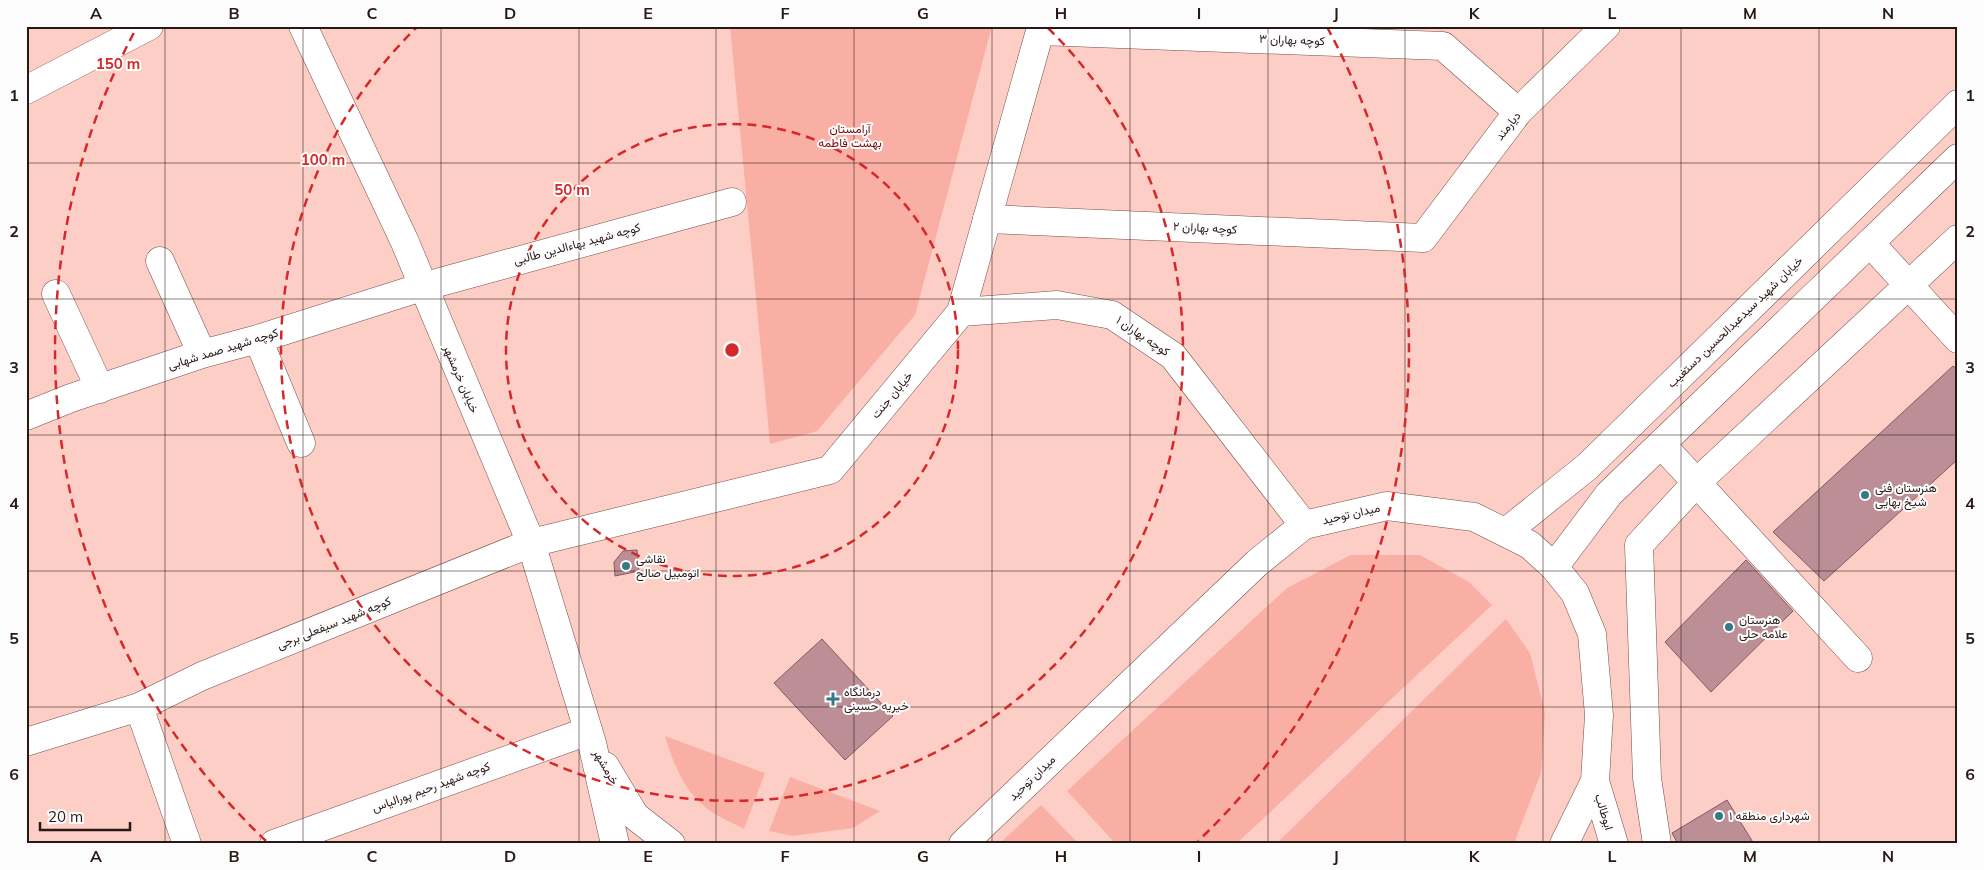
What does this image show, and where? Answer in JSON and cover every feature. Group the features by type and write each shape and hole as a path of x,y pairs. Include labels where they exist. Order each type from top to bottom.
{"street":[{"path":"26,90 149,26"},
{"name":"خیابان خرمشهر","path":"303,26 404,240 422,287 531,543 590,737"},
{"name":"دیارمند","path":"1422,238 1518,112 1606,26"},
{"name":"کوچه بهاران ۳","path":"1040,28 1444,46 1518,112"},
{"name":"خیابان جنت","path":"531,543 830,470 961,312 1040,28"},
{"name":"خیابان شهید سیدعبدالحسین دستغیب","path":"1506,532 1588,466 1958,104"},
{"path":"1554,567 1609,494 1958,158"},
{"name":"کوچه شهید بهاءالدین طالبی","path":"422,287 732,202"},
{"name":"کوچه بهاران ۲","path":"987,219 1422,238"},
{"path":"1657,844 1647,778 1639,545 1696,483 1958,240"},
{"path":"1870,243 1958,339"},
{"path":"160,260 202,354"},
{"name":"کوچه شهید صمد شهابی","path":"26,416 202,354 258,339 422,287"},
{"path":"56,294 100,389"},
{"name":"کوچه بهاران ۱","path":"961,312 1057,305 1112,315 1173,356 1304,525"},
{"path":"258,339 301,443"},
{"path":"1661,444 1858,658"},
{"name":"میدان توحید","path":"963,844 1257,563 1304,525 1387,506 1474,517 1530,545 1554,567 1575,593 1592,634 1600,715 1595,781 1564,844"},
{"name":"کوچه شهید سیفعلی برجی","path":"30,733 139,707 202,676 531,543"},
{"path":"139,707 187,844"},
{"name":"کوچه شهید رحیم پورالیاس","path":"274,844 590,737"},
{"name":"خرمشهر","path":"590,737 615,844"},
{"name":"خرمشهر","path":"590,737 635,816 671,844"},
{"name":"ابوطالب","path":"1595,781 1614,844"}],"green space":[{"name":"آرامستان بهشت فاطمه","path":"730,26 992,26 915,315 817,431 770,444"},
{"path":"1351,555 1420,555 1469,582 1492,605 1236,844 1116,844 1067,791 1287,588"},
{"path":"1506,619 1530,653 1545,713 1541,773 1515,841 1512,844 1276,844"},
{"path":"665,736 765,773 744,829 716,814 695,797 682,779 672,758"},
{"path":"790,777 880,811 853,828 792,836 769,831"},
{"path":"1041,805 1079,844 999,844"}],"building":[{"name":"هنرستان فنی شیخ بهایی","path":"1953,366 1958,370 1958,459 1824,581 1773,532"},
{"name":"نقاشی اتومبیل صالح","path":"637,550 639,571 615,576 614,562 623,551"},
{"name":"هنرستان علامه حلی","path":"1746,560 1793,611 1711,692 1665,642"},
{"name":"درمانگاه خیریه حسینی","path":"822,639 893,716 845,760 774,683"},
{"name":"شهرداری منطقه ۱","path":"1727,800 1754,844 1678,844 1672,833"}],"place":[{"name":"هنرستان فنی شیخ بهایی","path":"1865,495"},
{"name":"نقاشی اتومبیل صالح","path":"626,566"},
{"name":"هنرستان علامه حلی","path":"1729,627"},
{"name":"درمانگاه خیریه حسینی","path":"833,699"},
{"name":"شهرداری منطقه ۱","path":"1719,816"}]}
